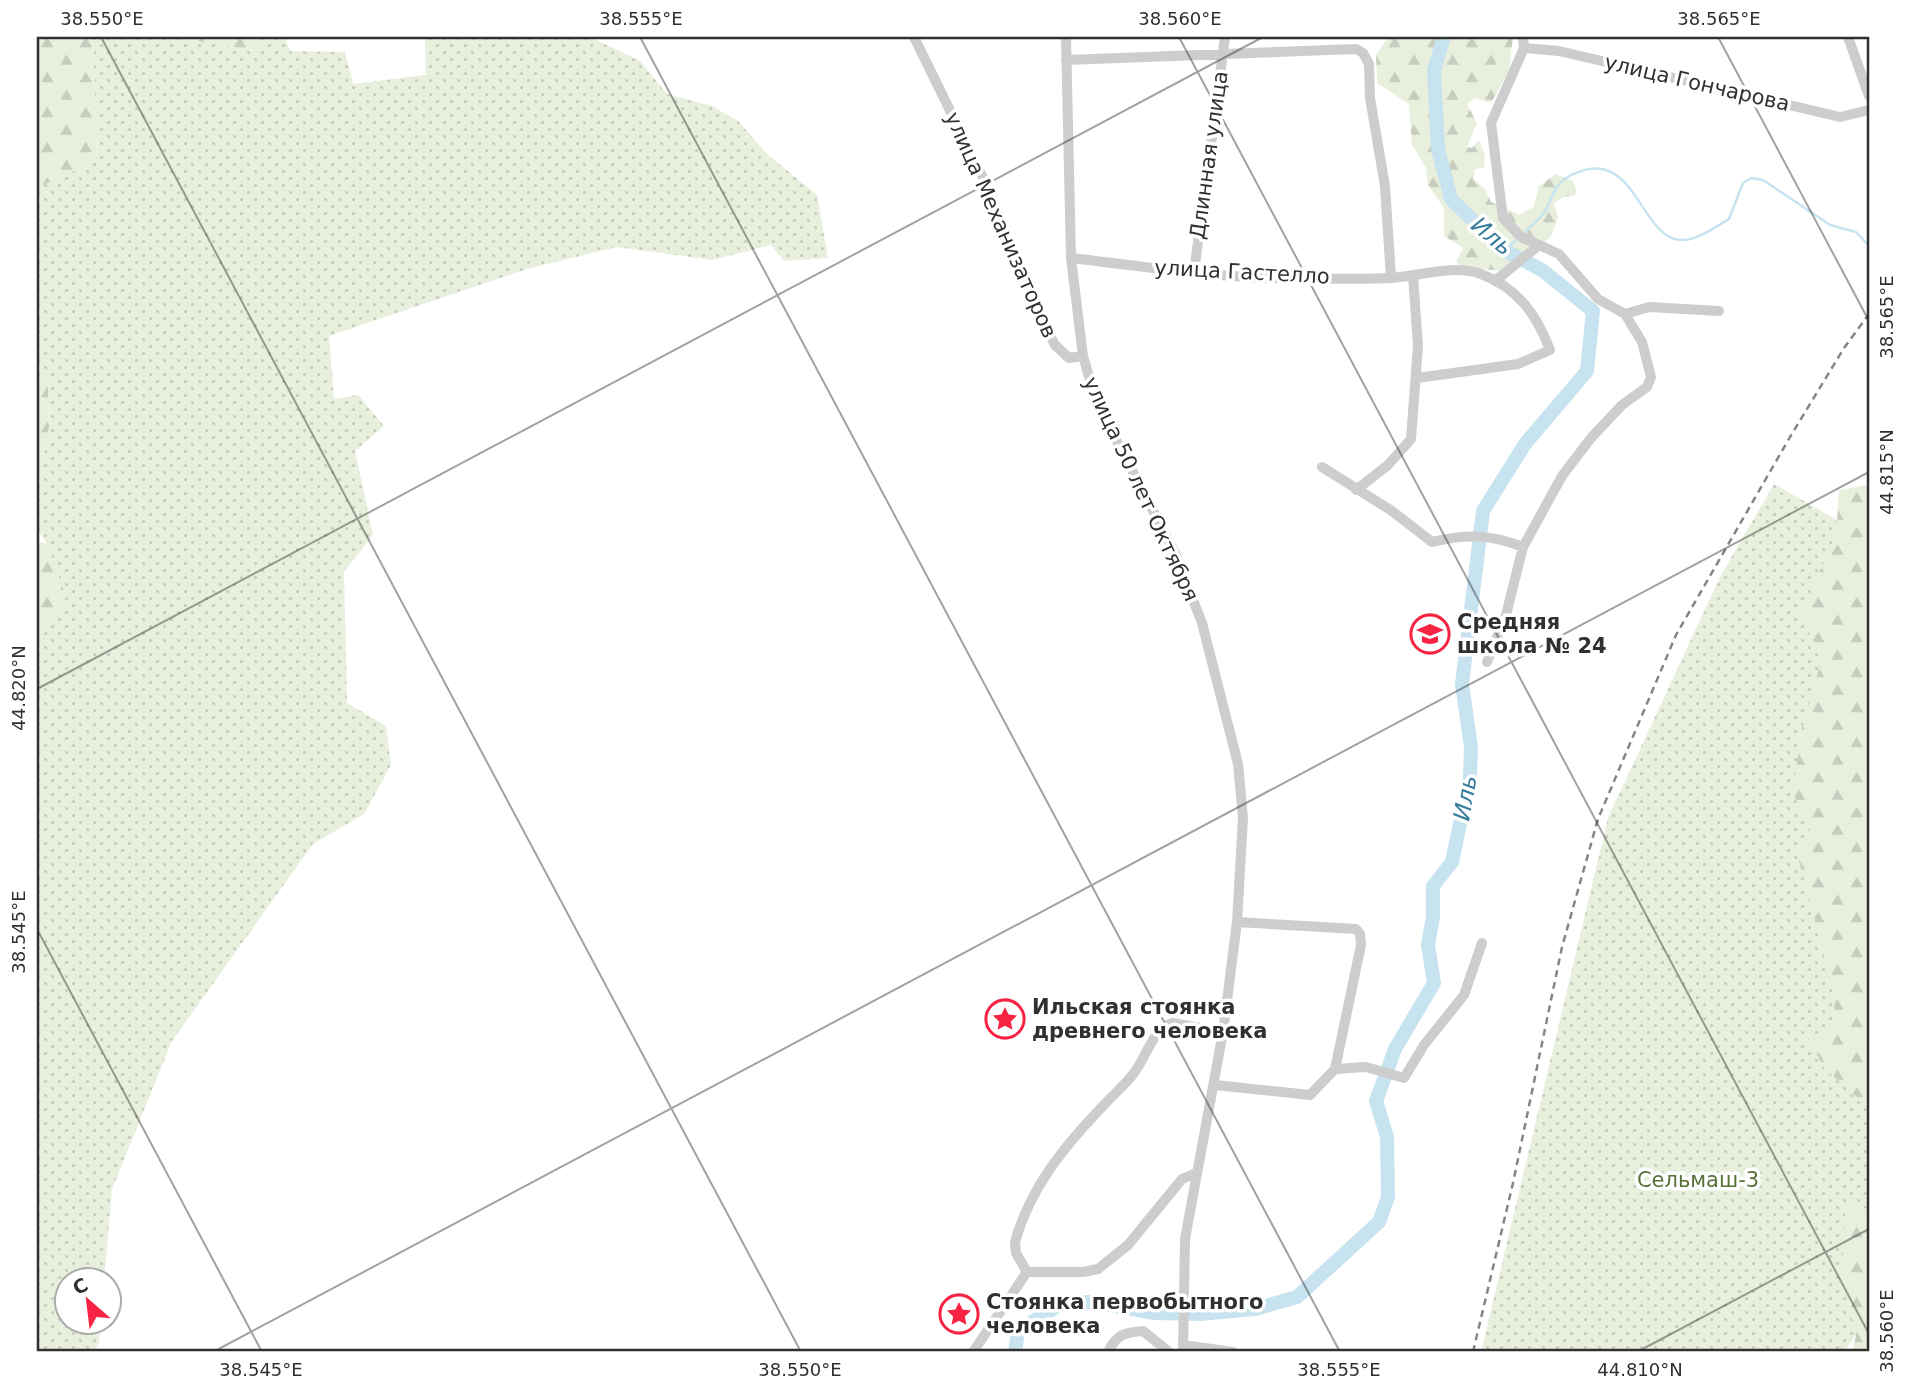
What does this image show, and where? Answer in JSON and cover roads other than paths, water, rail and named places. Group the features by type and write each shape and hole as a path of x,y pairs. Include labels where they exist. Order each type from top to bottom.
{"street":[{"name":"улица Механизаторов","path":"914,37 988,188 1034,305 1055,345 1069,358 1083,356"},
{"name":"улица 50 лет Октября","path":"1066,37 1071,258 1083,356 1096,401 1175,553 1202,623 1238,764 1243,818 1237,922 1223,1032 1185,1239 1183,1344"},
{"name":"Длинная улица","path":"1194,272 1225,37"},
{"path":"1848,37 1869,96"},
{"path":"1487,662 1506,615 1523,547 1562,476 1591,438 1622,405 1647,387 1651,377 1642,342 1625,314 1598,299 1559,254 1538,246 1513,230 1503,218 1491,123 1523,42"},
{"name":"улица Гончарова","path":"1523,42 1840,117 1869,110"},
{"path":"1066,60 1356,49 1363,53 1369,64 1370,97 1385,186 1391,278"},
{"path":"1495,281 1538,246"},
{"name":"улица Гастелло","path":"1071,258 1194,272 1280,278 1391,278 1459,270 1495,281 1524,300 1542,327 1550,350 1518,364 1417,378"},
{"path":"1356,490 1388,465 1410,439 1418,346 1413,276"},
{"path":"1625,314 1649,307 1719,311"},
{"path":"1322,467 1392,511 1432,542 1462,535 1502,539 1523,547"},
{"path":"1215,1085 1310,1095 1335,1069 1361,945 1360,934 1356,929 1237,922"},
{"path":"1335,1069 1366,1067 1404,1078 1424,1045 1464,995 1482,943"},
{"path":"1027,1272 1016,1252 1015,1242 1043,1175 1069,1142 1132,1076 1147,1055 1157,1032 1172,1023 1223,1032"},
{"path":"1027,1272 1083,1272 1098,1269 1128,1245 1182,1179 1196,1173"},
{"path":"974,1352 1027,1272"},
{"path":"1108,1352 1113,1340 1127,1332 1143,1331 1169,1352"},
{"path":"1183,1344 1233,1352"}],"waterway":[{"name":"Иль","path":"1015,1352 1018,1331 1064,1302 1094,1302 1154,1313 1200,1314 1255,1309 1297,1297 1379,1222 1388,1197 1387,1137 1376,1101 1395,1049 1434,983 1428,945 1433,917 1433,886 1452,862 1470,777 1471,747 1462,684 1483,511 1525,444 1587,371 1593,311 1542,270 1504,250 1451,199 1438,149 1434,70 1444,37"},
{"path":"1524,233 1543,214 1561,182 1589,169 1607,170 1621,179 1654,223 1666,235 1680,240 1699,236 1729,219 1743,183 1751,178 1763,180 1830,225 1856,232 1869,246"},
{"path":"1504,250 1519,238"}],"railway":[{"path":"1473,1352 1513,1183 1562,947 1598,819 1676,635 1790,437 1844,348 1869,314"}],"place":[{"name":"Средняя школа № 24","path":"1430,634"},
{"name":"Ильская стоянка древнего человека","path":"1005,1019"},
{"name":"Стоянка первобытного человека","path":"959,1314"}],"park label":[{"name":"Сельмаш-3","path":"1698,1180"}]}
